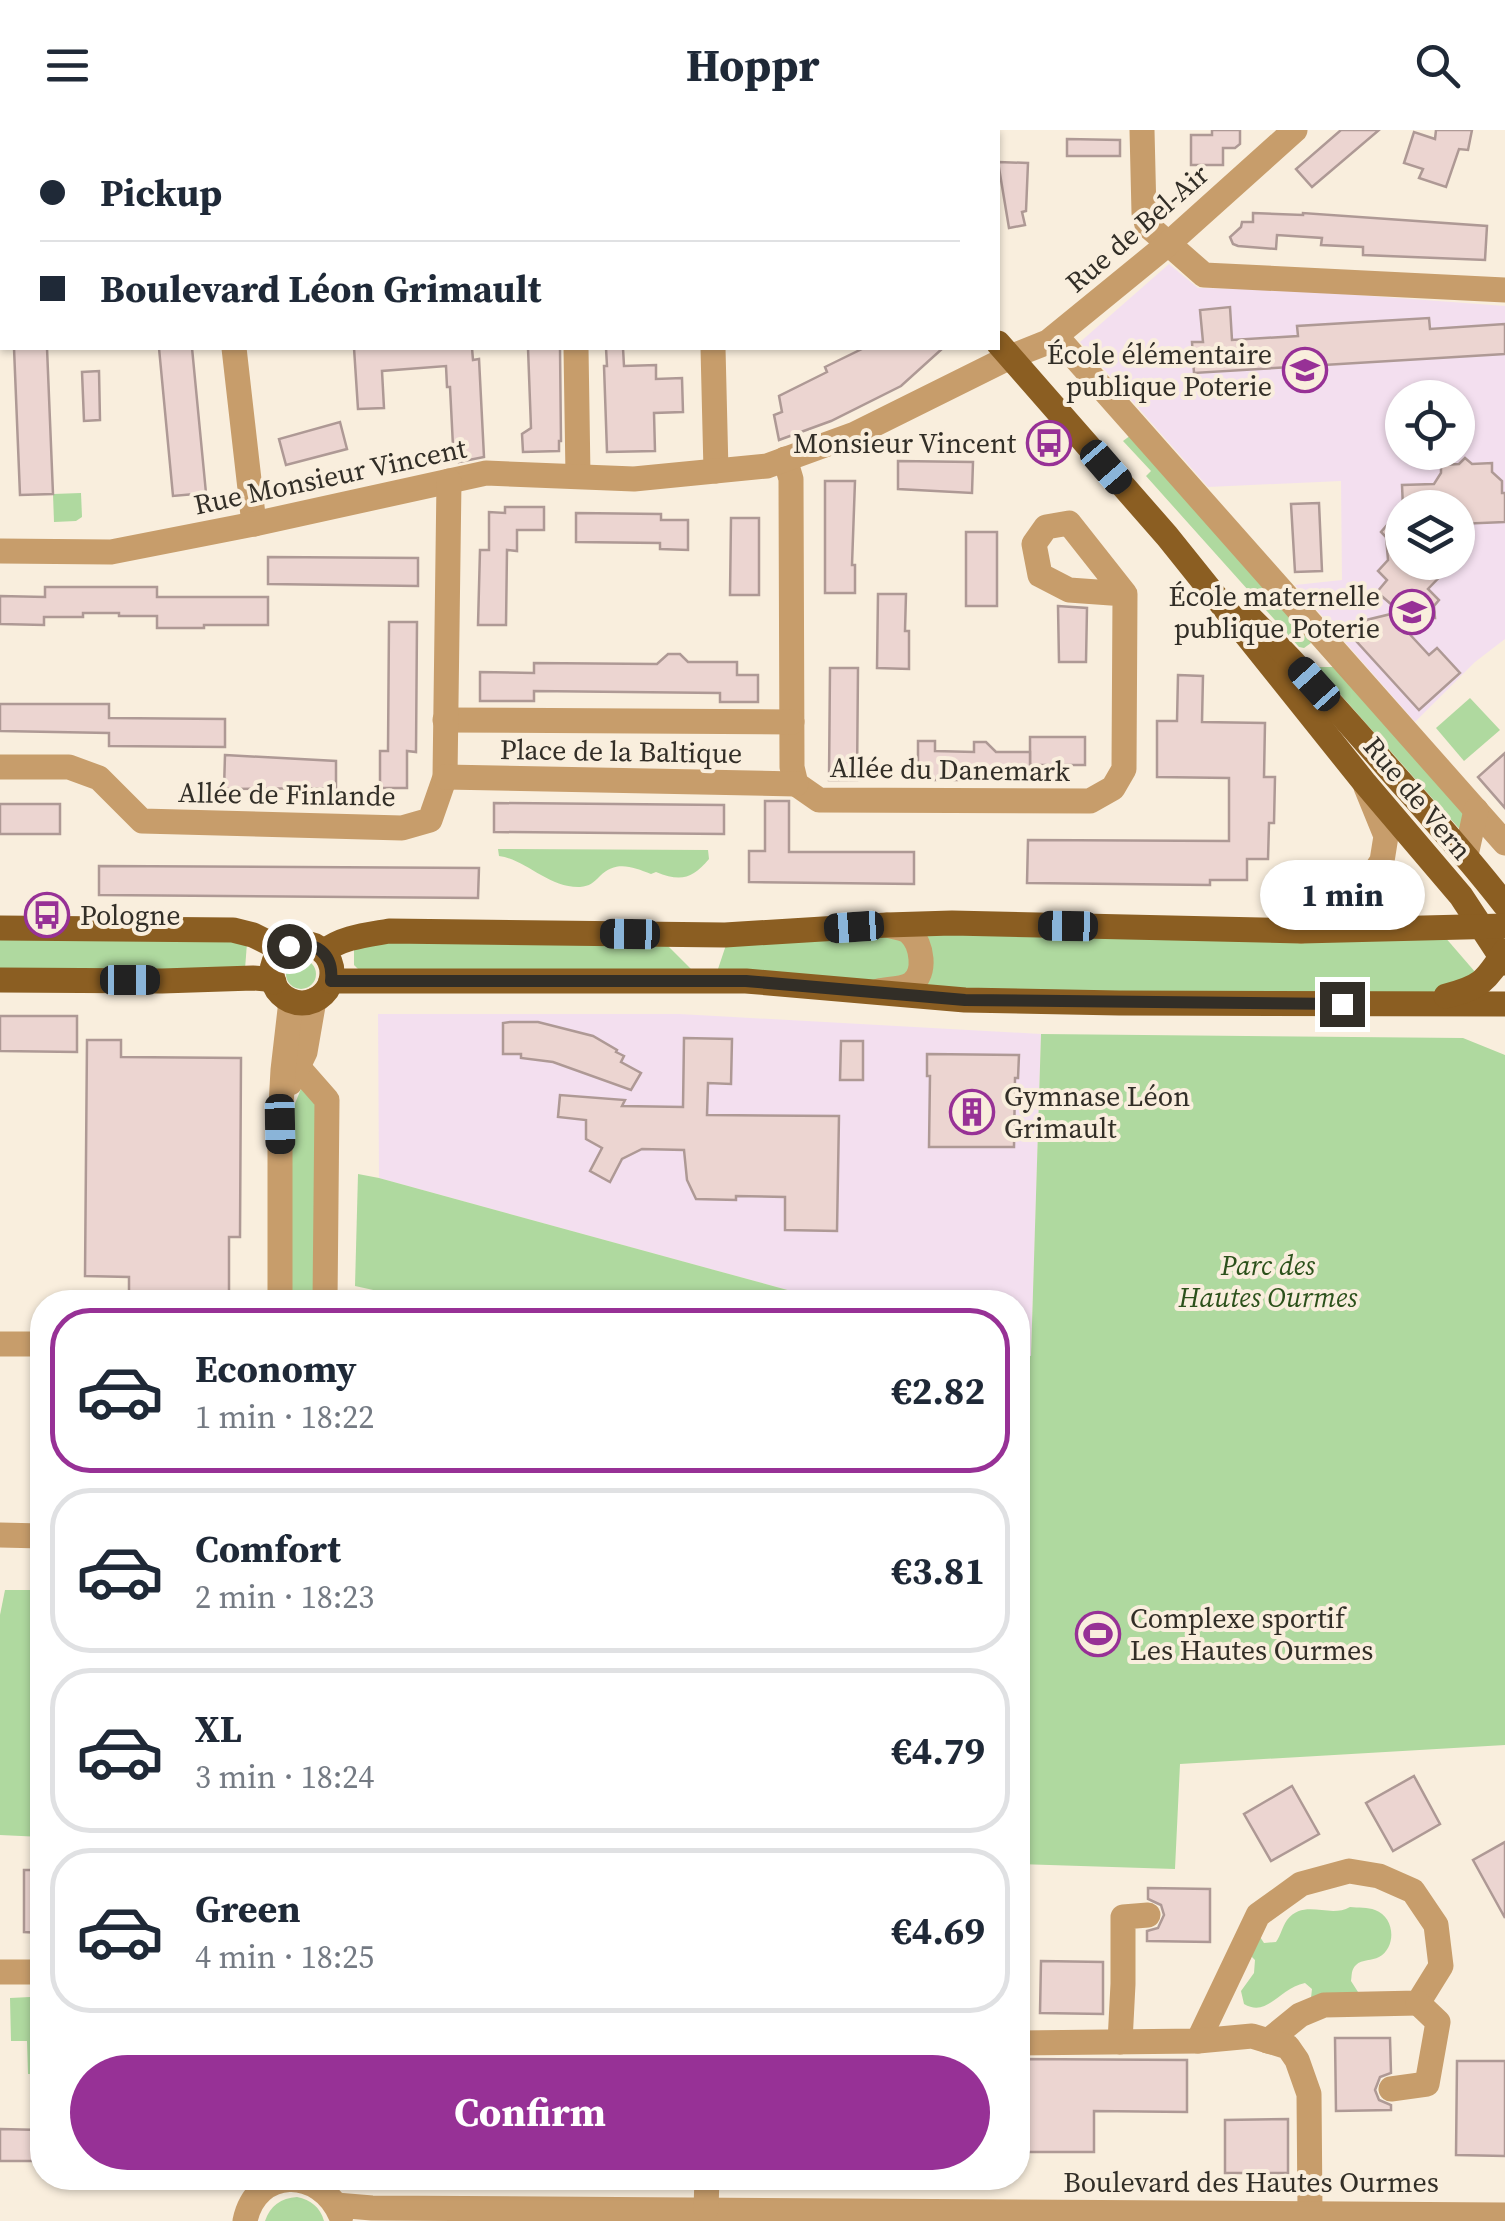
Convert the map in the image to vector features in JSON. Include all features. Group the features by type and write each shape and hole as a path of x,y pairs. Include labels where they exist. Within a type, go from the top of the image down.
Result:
{"main road":[{"name":"Rue de Vern","path":"1004,350 1167,536 1364,782 1461,896 1494,927 1504,957"},
{"name":"Rue de Vern","path":"1167,536 1293,660 1505,905"},
{"path":"323,952 357,936 389,931 725,935 887,924 1301,931 1494,927"},
{"path":"0,928 234,930 253,934 283,950"},
{"path":"304,943 318,947 331,965 302,991 275,961 289,946 304,943"},
{"path":"1417,1004 1473,989 1504,957"},
{"path":"0,980 266,978 302,991 746,981 965,1000 1505,1004"}],"street":[{"path":"1142,130 1147,225 1204,275 1505,290"},
{"name":"Rue de Bel-Air","path":"1004,350 1056,336 1168,244 1294,130"},
{"path":"1056,336 1505,843"},
{"path":"234,350 254,524"},
{"path":"576,350 578,476"},
{"path":"713,350 716,471"},
{"name":"Rue Monsieur Vincent","path":"0,551 110,552 486,473 634,479 767,466 855,434 1004,350"},
{"name":"Allée du Danemark","path":"784,459 791,478 792,767 796,784 819,800 1090,801 1113,788 1124,769 1126,594"},
{"name":"Allée de Finlande","path":"0,767 68,766 98,778 142,821 402,828 430,820 445,776 449,482"},
{"path":"1293,660 1337,652"},
{"name":"Place de la Baltique","path":"444,720 792,722"},
{"name":"Place de la Baltique","path":"445,776 796,784"},
{"path":"1301,931 1352,906 1382,862 1386,836 1364,782"},
{"path":"1466,856 1476,810"},
{"path":"879,991 911,984 919,975 922,962 918,944 909,931 887,924"},
{"path":"282,1096 307,1042 302,991"},
{"path":"280,1290 283,1070 302,991"},
{"path":"298,1067 327,1100 325,1290"},
{"path":"0,1344 30,1344"},
{"path":"0,1535 30,1536"},
{"path":"1198,2041 1258,1915 1302,1884 1349,1872 1378,1876 1412,1891 1436,1925 1441,1966 1418,2004"},
{"path":"1120,2042 1113,1985 1123,1918 1148,1915"},
{"path":"0,1972 30,1972"},
{"path":"1268,2040 1300,2015 1324,2005 1418,2004 1438,2022 1426,2084 1390,2089"},
{"path":"1030,2043 1198,2041 1252,2036 1288,2047 1309,2094 1304,2215"},
{"path":"245,2221 252,2202 262,2190"},
{"path":"706,2190 706,2209"},
{"name":"Boulevard des Hautes Ourmes","path":"329,2198 372,2208 1505,2215"}],"shaded area":[{"name":"École élémentaire publique Poterie","path":"1169,264 1198,288 1291,290 1505,306 1505,639 1475,662 1415,722 1295,585 1342,580 1341,481 1208,487 1080,342"},
{"path":"378,1014 679,1014 1041,1034 1031,1357 1030,1290 787,1290 379,1178"}],"green space":[{"path":"1131,435 1311,643 1299,647 1146,476 1151,471 1123,441"},
{"path":"81,493 82,517 54,522 53,494"},
{"path":"1316,667 1336,667 1464,812 1463,833"},
{"path":"1470,698 1500,730 1464,761 1436,728"},
{"path":"498,849 708,850 709,859 686,877 618,866 580,887 548,879 499,856"},
{"path":"921,933 1444,936 1476,973 1421,996 914,989"},
{"path":"133,935 247,943 245,969 0,969 0,938"},
{"path":"899,936 911,947 913,967 904,982 717,972 727,942"},
{"path":"368,939 666,944 696,974 358,969 354,965 354,946"},
{"path":"301,959 312,963 316,974 312,985 301,989 290,985 286,974 290,963"},
{"name":"Parc des Hautes Ourmes","path":"1041,1034 1463,1038 1505,1055 1505,1745 1180,1764 1175,1869 1030,1864 1031,1356"},
{"path":"305,1079 317,1097 318,1290 286,1290 287,1123"},
{"path":"358,1174 787,1290 373,1290 355,1286"},
{"path":"5,1590 30,1590 30,1836 0,1835 0,1615"},
{"path":"1369,1908 1382,1914 1391,1932 1385,1952 1353,1969 1351,1981 1358,1992 1311,1998 1312,1989 1305,1983 1267,2005 1244,2004 1241,1991 1254,1973 1255,1960 1250,1955 1260,1937 1264,1943 1276,1942 1287,1920 1301,1910 1334,1911"},
{"path":"30,1997 30,2074 27,2041 11,2041 10,1998"},
{"path":"297,2197 314,2205 324,2221 265,2221 277,2204"}],"building":[{"path":"1212,130 1240,130 1240,144 1223,148 1223,165 1191,165 1191,135 1212,135"},
{"path":"1341,130 1379,130 1312,187 1296,169"},
{"path":"1436,130 1472,130 1468,150 1459,149 1446,187 1419,178 1423,169 1404,163 1414,132 1435,139"},
{"path":"1067,139 1120,140 1120,156 1067,156"},
{"path":"1000,162 1028,163 1026,211 1022,212 1025,225 1009,228"},
{"path":"1253,213 1487,226 1485,260 1363,255 1363,247 1321,245 1322,238 1277,235 1276,249 1233,244 1230,237 1242,222 1253,222"},
{"path":"1230,307 1232,340 1298,336 1297,326 1429,318 1430,329 1505,324 1505,354 1194,373 1192,342 1203,342 1200,310"},
{"path":"14,350 47,350 53,494 20,495"},
{"path":"159,350 192,350 206,493 173,496"},
{"path":"354,350 472,350 473,360 479,359 484,457 459,462 458,445 453,446 446,366 382,371 384,408 358,409"},
{"path":"528,350 560,350 559,451 523,452 522,434 531,428"},
{"path":"606,350 623,350 624,366 656,365 656,379 682,378 683,412 654,413 655,451 607,452"},
{"path":"860,350 941,350 901,386 831,421 779,440 774,415 782,412 779,396 827,372 825,367"},
{"path":"99,371 100,420 84,421 82,372"},
{"path":"340,422 347,449 286,465 279,439"},
{"path":"898,461 973,462 972,493 898,489"},
{"path":"1492,463 1492,472 1502,481 1505,493 1505,522 1475,523 1475,490 1402,490 1402,485 1434,484 1441,473 1475,470 1475,464"},
{"path":"825,481 855,481 855,593 825,593"},
{"path":"1319,503 1322,571 1295,572 1291,504"},
{"path":"505,507 544,507 544,530 517,530 517,551 507,550 506,625 478,625 480,550 489,550 489,512 505,513"},
{"path":"576,513 661,514 661,520 688,520 688,550 660,549 660,543 576,542"},
{"path":"731,518 759,518 759,595 730,595"},
{"path":"966,532 997,532 997,606 966,606"},
{"path":"268,557 418,558 418,586 268,584"},
{"path":"1387,580 1437,580 1428,589 1439,600 1434,606 1435,618 1408,619 1377,592"},
{"path":"45,587 157,587 157,597 268,597 268,625 157,628 157,616 119,613 44,617 44,625 0,624 0,596 45,597"},
{"path":"878,594 906,594 909,669 877,668"},
{"path":"1058,606 1087,608 1086,662 1059,662"},
{"path":"1391,614 1429,655 1437,648 1460,673 1419,710 1347,631 1362,621"},
{"path":"389,622 417,622 416,752 407,751 407,788 380,788 380,751 388,751"},
{"path":"668,654 680,654 688,662 737,662 737,675 758,675 758,702 720,702 720,693 534,691 534,701 480,701 480,672 534,673 534,663 657,664"},
{"path":"830,668 858,668 857,780 829,780"},
{"path":"1178,675 1203,676 1202,722 1265,723 1264,777 1275,777 1268,859 1247,859 1247,880 1210,880 1210,885 1027,883 1028,840 1229,841 1229,778 1157,777 1157,721 1177,721"},
{"path":"0,704 109,704 109,718 225,719 225,747 109,746 109,733 0,731"},
{"path":"1030,737 1085,737 1085,765 1030,765"},
{"path":"918,741 935,741 935,751 974,752 974,742 986,742 996,752 1030,752 1030,780 918,780"},
{"path":"1505,753 1505,808 1478,777"},
{"path":"225,755 336,761 336,788 224,789"},
{"path":"765,801 789,801 789,852 914,852 914,884 749,882 749,851 765,851"},
{"path":"494,803 724,805 724,834 494,832"},
{"path":"0,804 60,804 60,834 0,834"},
{"path":"99,866 479,868 478,898 99,895"},
{"path":"0,1016 77,1016 77,1052 0,1051"},
{"path":"538,1022 593,1036 617,1050 624,1056 621,1062 641,1073 631,1090 553,1062 503,1054 503,1023"},
{"path":"684,1038 732,1039 731,1084 708,1083 707,1115 839,1116 837,1231 785,1230 785,1197 696,1199 687,1180 684,1150 642,1149 622,1159 610,1182 590,1171 602,1148 586,1139 586,1120 558,1117 560,1095 625,1100 622,1106 683,1107"},
{"path":"87,1040 121,1040 121,1057 241,1058 240,1237 229,1237 229,1290 129,1290 129,1277 85,1276"},
{"path":"841,1041 863,1041 863,1080 840,1080"},
{"name":"Gymnase Léon Grimault","path":"927,1054 1019,1055 1014,1147 929,1147"},
{"path":"1414,1776 1440,1824 1393,1851 1366,1803"},
{"path":"1292,1786 1319,1834 1271,1861 1244,1814"},
{"path":"1505,1842 1505,1918 1473,1860"},
{"path":"24,1870 30,1870 30,1932 24,1932"},
{"path":"1148,1888 1210,1889 1210,1942 1147,1941 1147,1931 1158,1928 1164,1915 1161,1905 1148,1899"},
{"path":"1041,1961 1103,1962 1103,2014 1040,2013"},
{"path":"1335,2038 1390,2038 1391,2073 1380,2077 1375,2090 1379,2100 1391,2105 1391,2110 1336,2111"},
{"path":"1030,2059 1187,2060 1187,2112 1094,2111 1094,2152 1030,2152"},
{"path":"1457,2061 1505,2061 1505,2156 1456,2155"},
{"path":"1288,2119 1288,2173 1225,2173 1225,2120"},
{"path":"0,2129 30,2130 30,2161 0,2161"}],"place":[{"name":"École élémentaire publique Poterie","path":"1305,370"},
{"name":"Monsieur Vincent","path":"1049,443"},
{"name":"École maternelle publique Poterie","path":"1412,612"},
{"name":"Pologne","path":"47,915"},
{"name":"Gymnase Léon Grimault","path":"972,1112"},
{"name":"Complexe sportif Les Hautes Ourmes","path":"1098,1634"}],"route":[{"path":"289,946 304,943 318,947 331,965 331,981 746,981 965,1000 1342,1004"}]}
